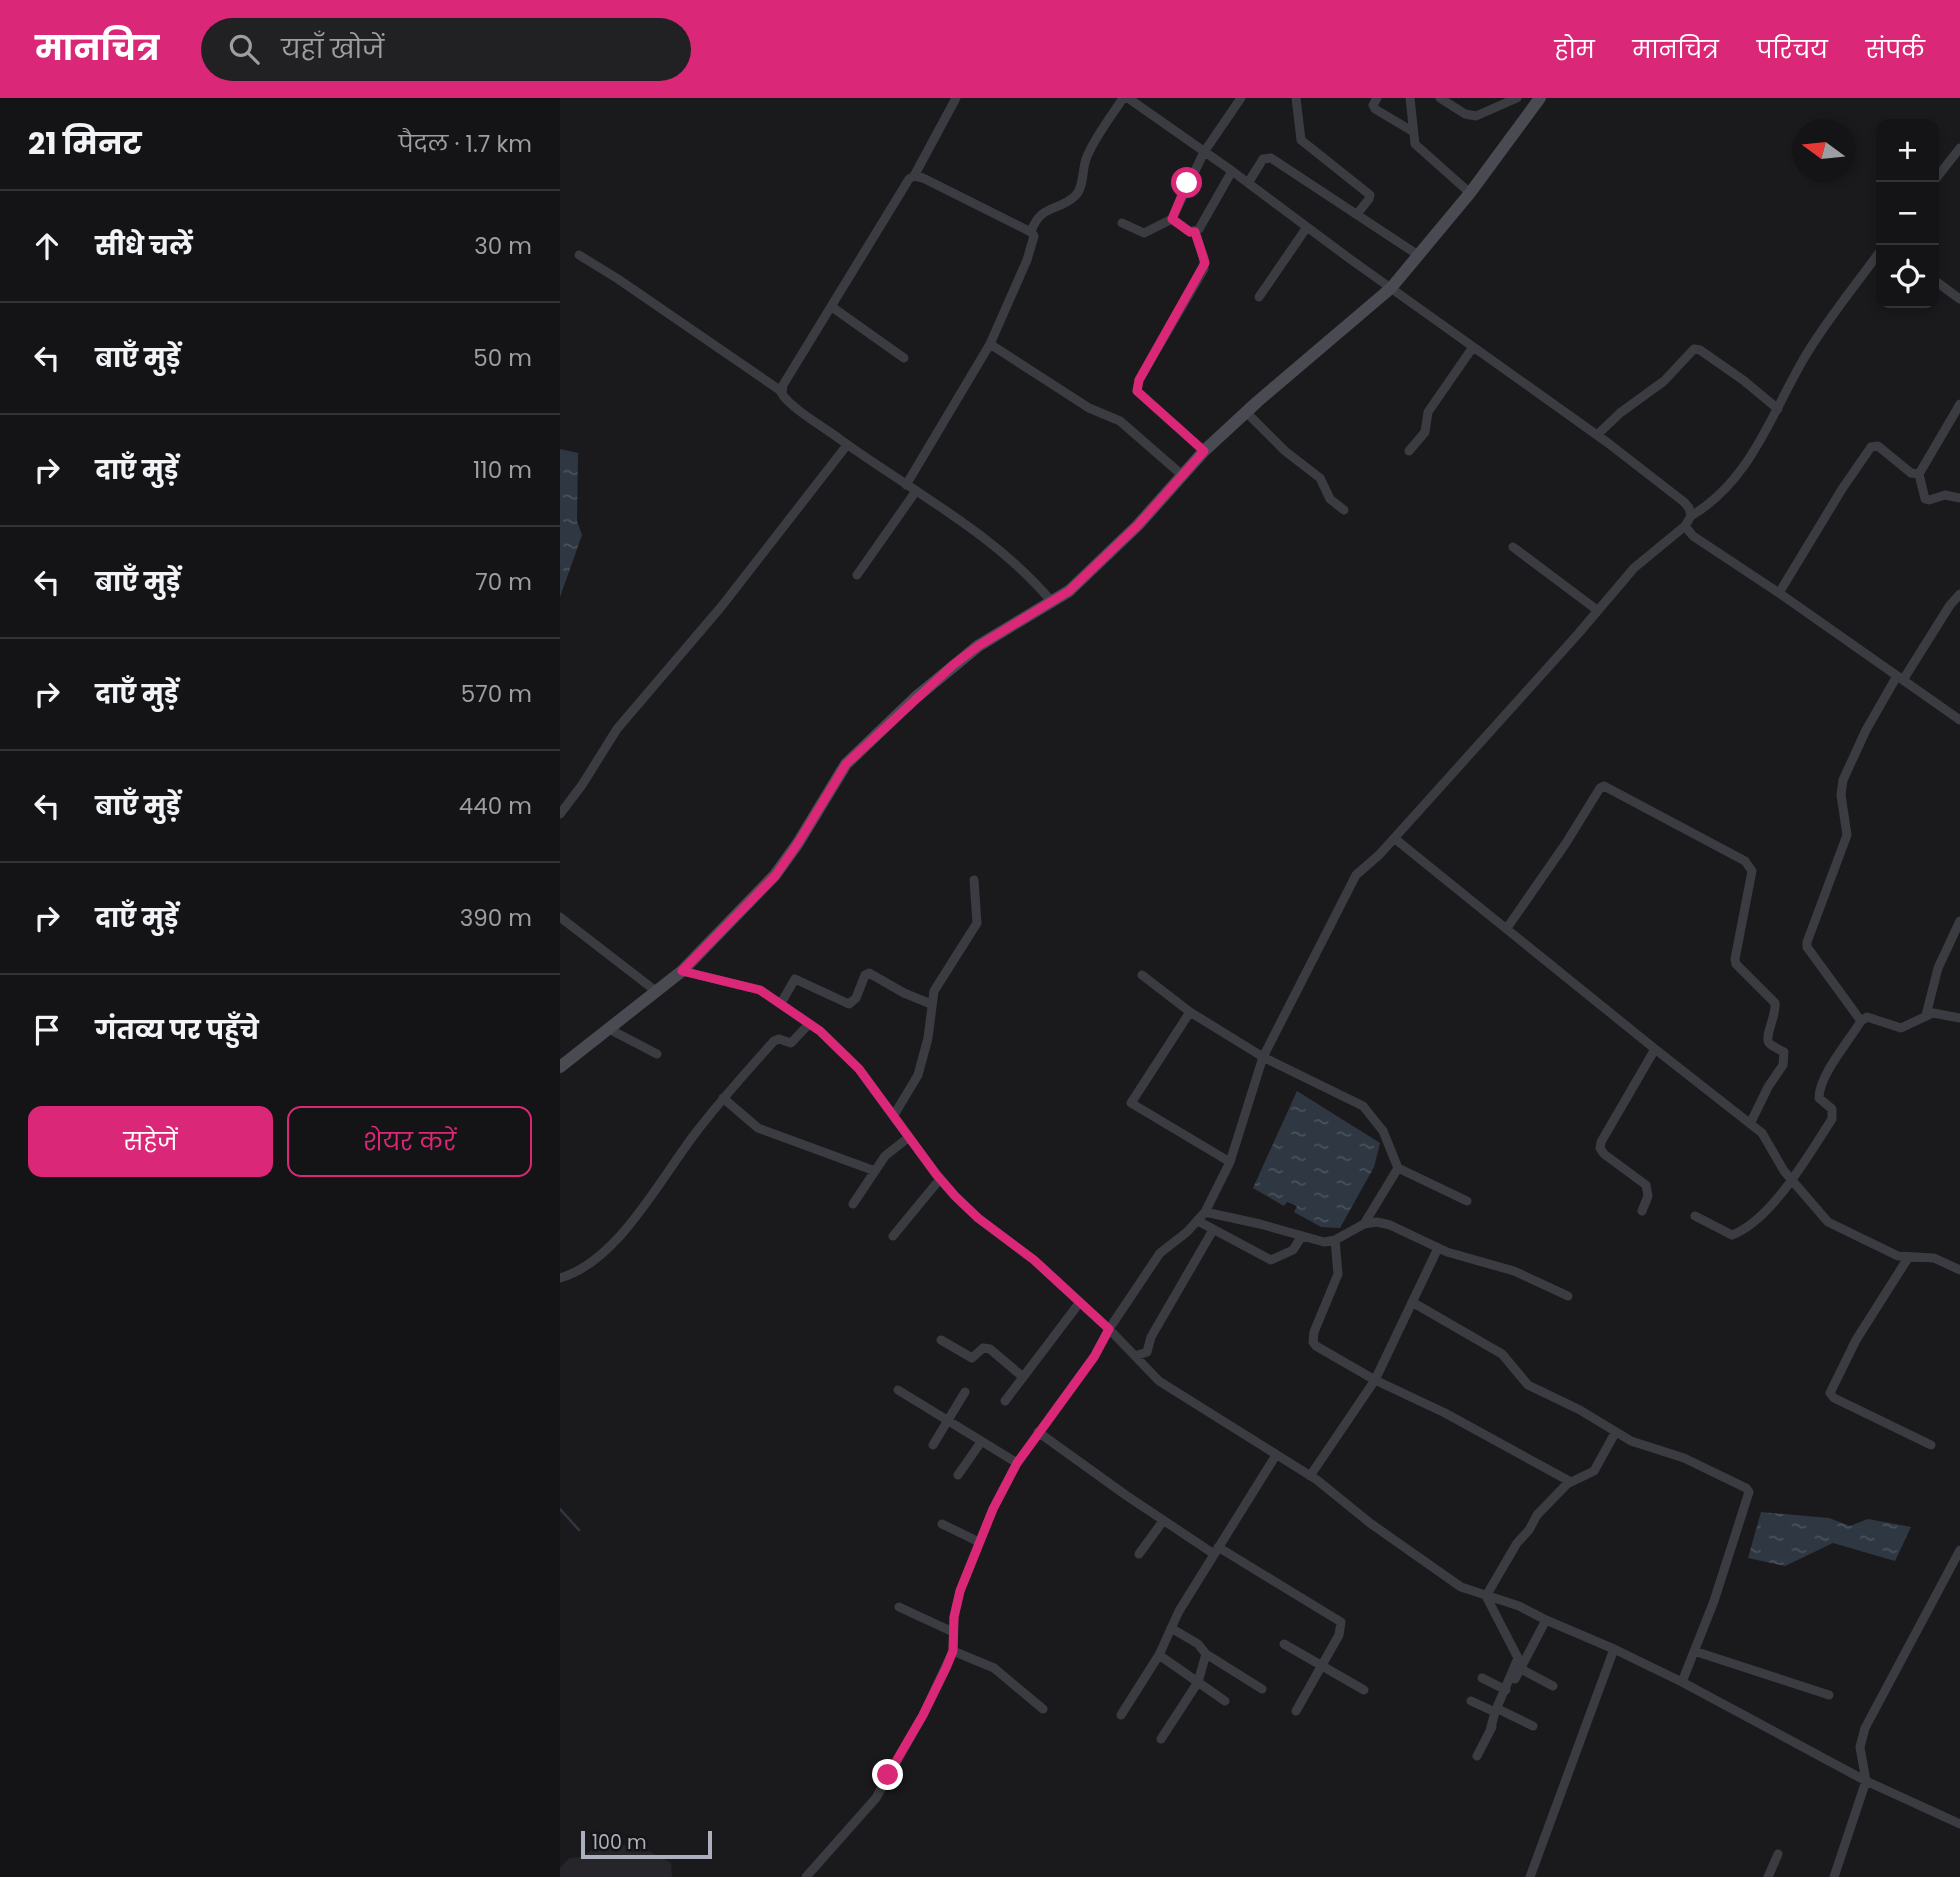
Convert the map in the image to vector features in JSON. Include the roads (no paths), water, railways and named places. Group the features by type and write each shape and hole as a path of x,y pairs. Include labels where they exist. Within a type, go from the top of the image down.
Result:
{"street":[{"path":"782,394 783,385 909,179 914,176 956,98"},
{"path":"1031,232 1040,214 1075,196 1080,190 1086,161 1125,98 1232,171 1597,435 1684,502 1691,516"},
{"path":"1122,223 1144,233 1172,219 1204,152 1241,98"},
{"path":"1296,98 1301,140 1370,195 1370,199 1357,215"},
{"path":"1377,98 1373,105 1375,109 1412,131"},
{"path":"1410,98 1415,144 1470,193"},
{"path":"1440,98 1465,114 1476,116 1517,98"},
{"path":"560,1068 682,971 775,876 846,764 953,665 978,646 1069,591 1138,525 1204,451 1391,288 1470,193 1540,98"},
{"path":"1939,175 1960,148"},
{"path":"1248,183 1263,159 1270,158 1418,255"},
{"path":"1204,451 1137,391 1139,380 1204,269 1205,263 1195,232 1232,171"},
{"path":"906,485 990,344 1034,242 1031,232 914,176"},
{"path":"1172,219 1190,232 1195,232"},
{"path":"1259,297 1307,227"},
{"path":"579,256 618,279 780,391 848,445 1007,555 1033,579 1052,602"},
{"path":"806,1877 876,1798 923,1715 953,1651 953,1632 960,1591 993,1509 1017,1463 1094,1357 1109,1329 1160,1253 1176,1242 1205,1212 1230,1162 1263,1057 1356,875 1379,855 1647,555 1685,526 1691,516 1711,504 1752,456 1803,359 1876,257"},
{"path":"1939,284 1960,299"},
{"path":"832,307 904,358"},
{"path":"990,344 1090,408 1120,421 1182,475"},
{"path":"1409,452 1425,432 1428,412 1473,347"},
{"path":"1597,435 1620,413 1664,381 1694,349 1700,350 1743,380 1778,409"},
{"path":"1960,404 1919,474 1925,499 1945,495 1960,498"},
{"path":"1246,412 1284,451 1320,478 1330,499 1344,510"},
{"path":"560,814 582,785 617,729 721,607 848,445"},
{"path":"1779,593 1842,489 1871,447 1878,446 1911,473 1919,474"},
{"path":"858,575 916,491"},
{"path":"1685,526 1692,536 1779,593 1960,720"},
{"path":"1513,547 1597,610"},
{"path":"1861,1021 1807,947 1847,835 1841,795 1843,780 1866,730 1960,594"},
{"path":"1507,928 1566,843 1600,788 1604,786 1745,861 1752,871 1736,964 1775,1003 1777,1011 1767,1037 1769,1042 1784,1052 1785,1059 1750,1124"},
{"path":"1394,838 1767,1138 1780,1166 1828,1222 1898,1256 1908,1258 1922,1255 1960,1270"},
{"path":"894,1115 918,1075 928,1038 934,991 977,923 974,880"},
{"path":"560,916 657,992"},
{"path":"1926,1015 1938,968 1960,921"},
{"path":"682,971 760,990 809,1024 859,1069 940,1179 978,1218 1034,1260 1169,1389 1310,1476 1427,1565 1461,1587 1519,1606 1682,1682 1866,1781 1960,1824"},
{"path":"781,1003 795,979 849,1004 856,998 865,975 869,972 904,993 931,1004"},
{"path":"1142,975 1190,1012 1263,1057 1363,1106 1383,1131 1398,1168 1467,1201"},
{"path":"1190,1012 1131,1103 1230,1162"},
{"path":"1695,1216 1727,1234 1738,1233 1763,1213 1793,1180 1832,1119 1832,1109 1822,1102 1819,1093 1827,1073 1861,1021 1873,1017 1901,1028 1926,1015 1942,1014 1960,1018"},
{"path":"560,1278 583,1269 620,1234 723,1098 774,1041 779,1039 791,1043 809,1024"},
{"path":"609,1029 657,1054"},
{"path":"1642,1212 1648,1196 1646,1185 1604,1154 1600,1148 1655,1049"},
{"path":"723,1098 758,1128 875,1171"},
{"path":"853,1205 886,1156 909,1137"},
{"path":"1364,1224 1398,1168"},
{"path":"892,1237 940,1179"},
{"path":"1205,1212 1324,1242 1335,1240 1364,1224 1377,1222 1390,1225 1438,1248 1514,1271 1568,1296"},
{"path":"1199,1221 1271,1260 1293,1250 1302,1236"},
{"path":"1135,1356 1147,1352 1151,1337 1213,1230"},
{"path":"1335,1240 1338,1274 1314,1332 1313,1342 1316,1346 1571,1482"},
{"path":"1310,1476 1376,1380 1438,1248"},
{"path":"1908,1258 1856,1340 1830,1393 1834,1398 1931,1445"},
{"path":"1005,1401 1080,1302"},
{"path":"1412,1302 1502,1354 1528,1385 1580,1410 1631,1441 1684,1458 1746,1488 1749,1492 1714,1601 1682,1682"},
{"path":"941,1340 972,1358 983,1348 990,1349 1023,1377"},
{"path":"898,1390 1017,1463"},
{"path":"933,1445 965,1392"},
{"path":"1038,1432 1163,1521 1341,1622 1341,1630 1296,1711"},
{"path":"1486,1596 1537,1515 1571,1482 1594,1471 1615,1433"},
{"path":"958,1475 981,1442"},
{"path":"1121,1715 1159,1655 1179,1611 1276,1455"},
{"path":"1139,1554 1163,1521"},
{"path":"942,1524 979,1542"},
{"path":"1834,1877 1866,1781 1860,1747 1865,1728 1960,1550"},
{"path":"1477,1756 1490,1731 1518,1658 1486,1596"},
{"path":"899,1607 953,1632"},
{"path":"1498,1711 1546,1620"},
{"path":"1171,1628 1198,1644 1206,1654 1262,1689"},
{"path":"1284,1644 1364,1690"},
{"path":"1530,1877 1614,1649"},
{"path":"953,1651 994,1668 1043,1709"},
{"path":"1694,1651 1829,1695"},
{"path":"1161,1739 1198,1682 1206,1654"},
{"path":"1159,1655 1225,1701"},
{"path":"1521,1670 1553,1686"},
{"path":"1482,1678 1506,1690"},
{"path":"1471,1701 1533,1726"},
{"path":"1768,1877 1778,1854"}],"water":[{"path":"560,449 578,453 577,521 582,535 560,597"},
{"path":"1297,1091 1380,1143 1374,1167 1340,1228 1321,1227 1294,1212 1297,1206 1287,1202 1284,1206 1253,1188"},
{"path":"1761,1512 1829,1518 1850,1526 1868,1519 1911,1527 1895,1561 1833,1543 1785,1566 1748,1558"}],"waterway":[{"path":"560,1509 579,1530"}]}
